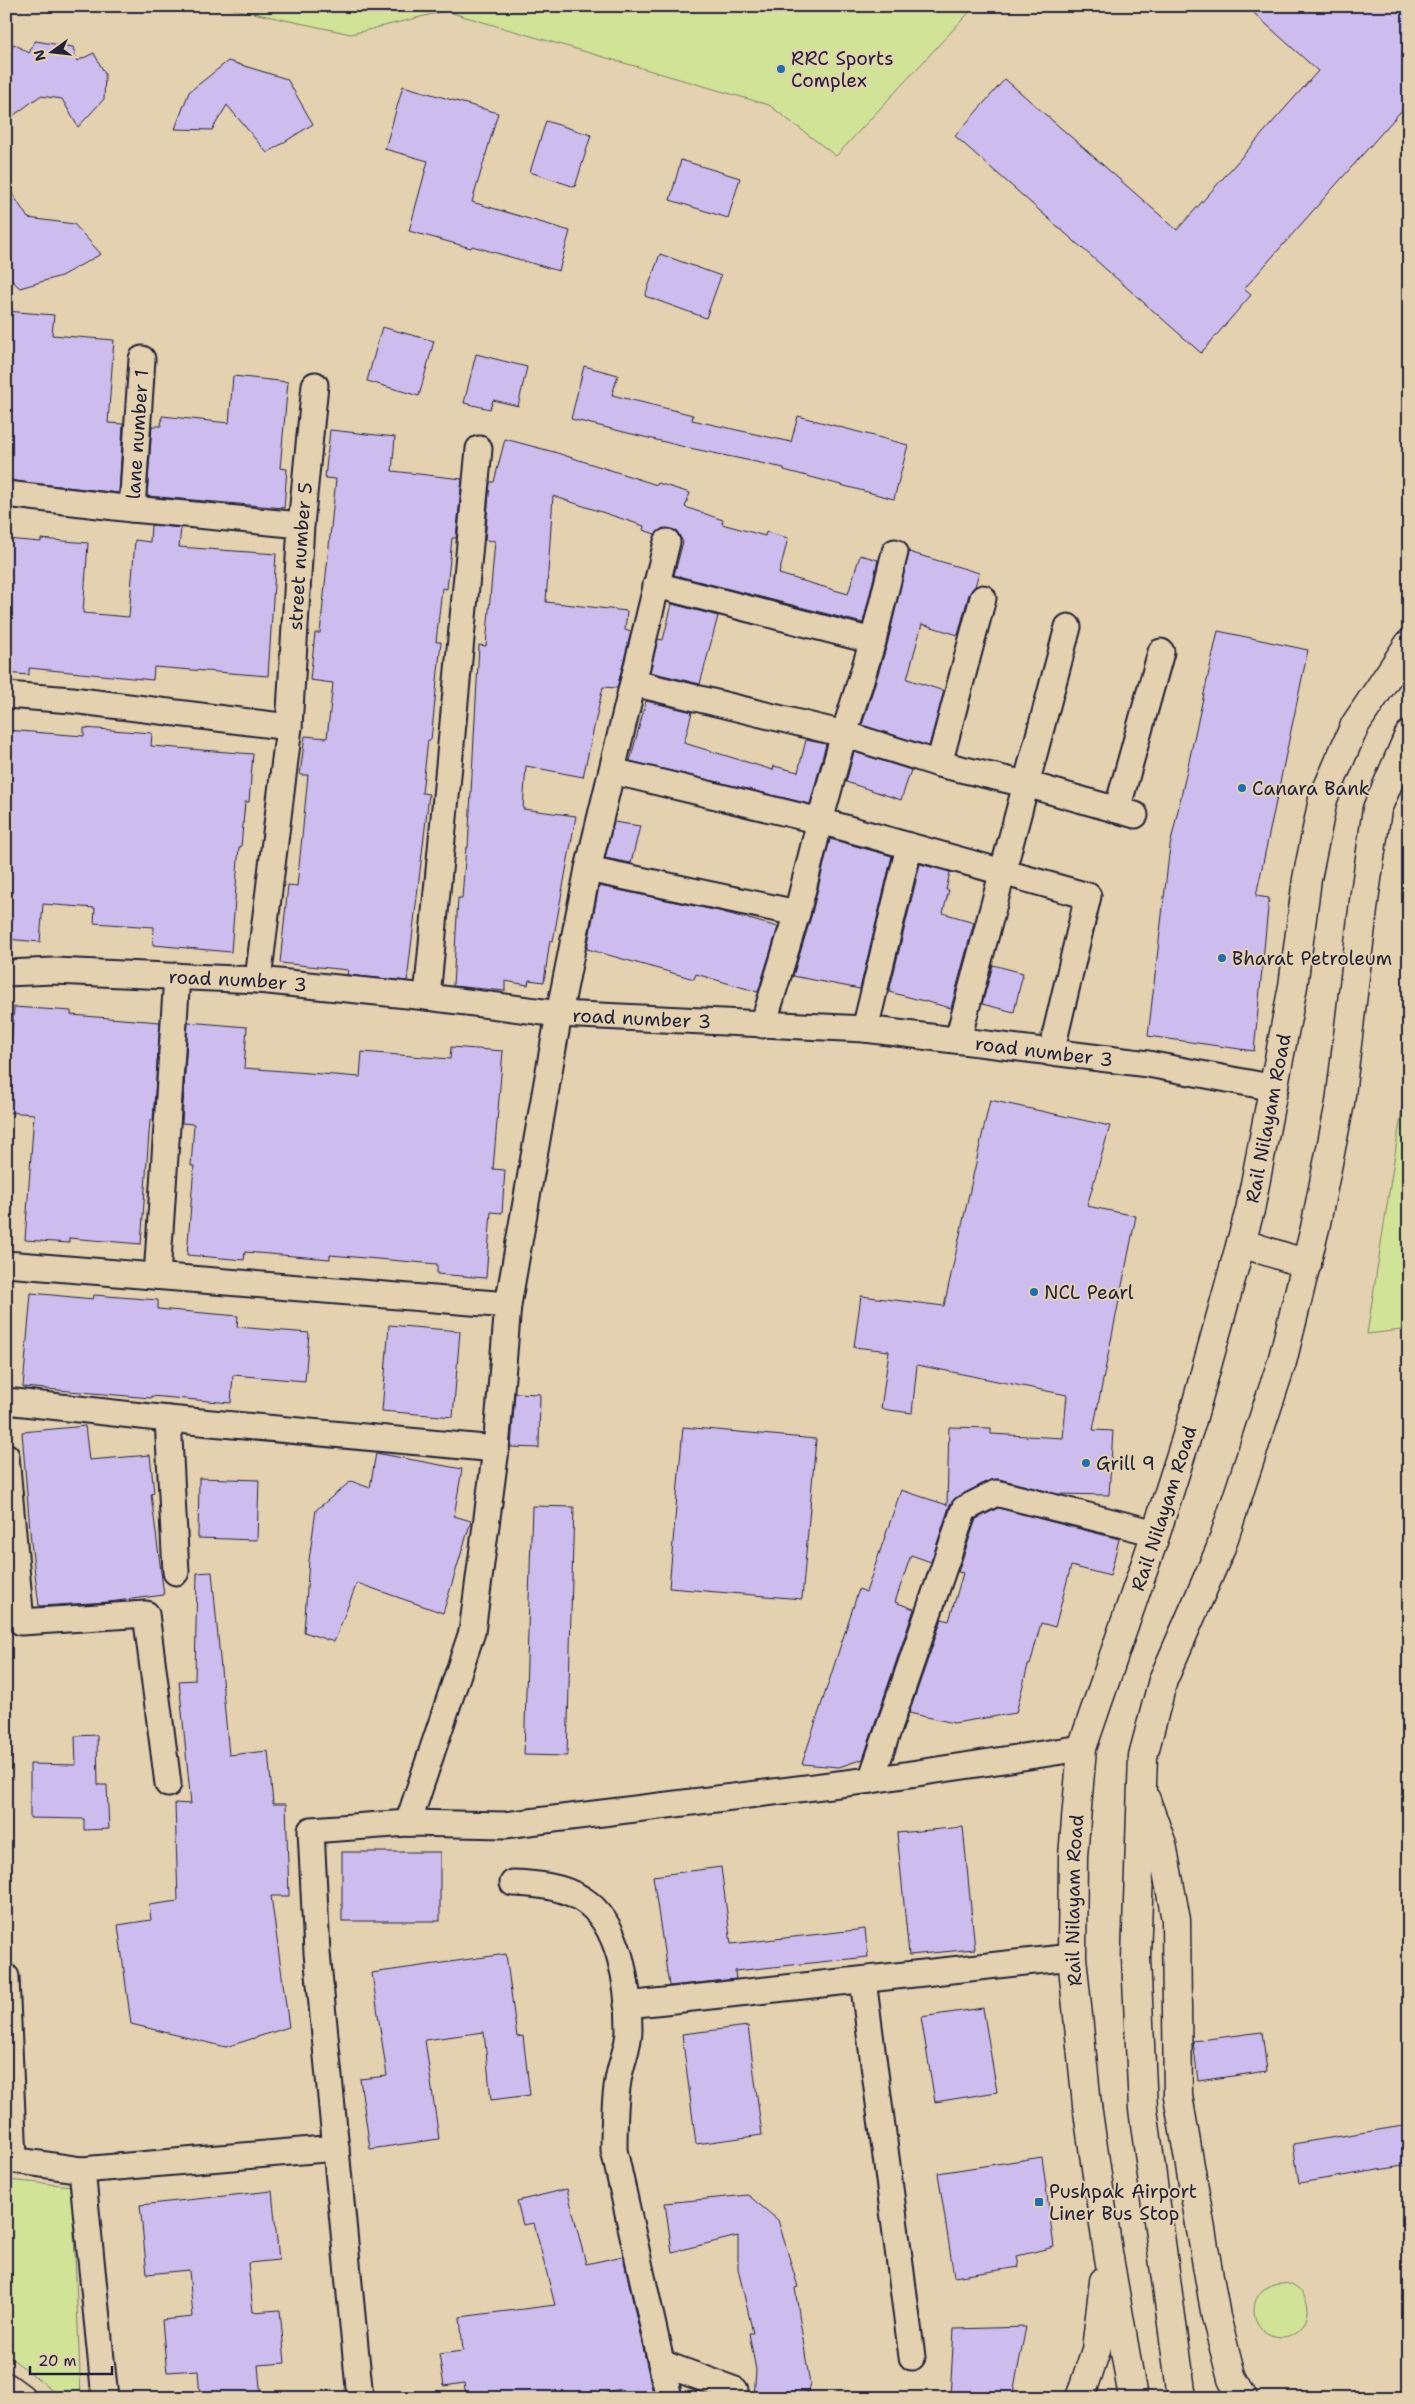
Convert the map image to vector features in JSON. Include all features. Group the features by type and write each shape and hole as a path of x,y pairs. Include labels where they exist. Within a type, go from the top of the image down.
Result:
{"main road":[{"name":"Rail Nilayam Road","path":"1133,2398 1108,2252 1087,2105 1072,1957 1073,1856 1082,1748 1156,1533 1192,1420 1250,1210 1275,1088 1293,986 1307,879 1323,799 1355,725 1409,644"},
{"path":"1182,2398 1143,2110 1136,1958 1143,1756 1163,1680 1220,1550 1282,1362 1307,1264 1340,1103 1365,893 1378,808 1409,735"},
{"path":"1240,1243 1307,1264"},
{"path":"1141,1784 1162,1844 1176,1920 1178,2096 1216,2317 1232,2379 1243,2398"},
{"path":"1080,2398 1096,2350 1108,2252"},
{"path":"6,2387 21,2398"}],"street":[{"name":"lane number 1","path":"132,509 142,359"},
{"name":"street number 5","path":"258,980 288,727 301,525 316,385"},
{"path":"427,997 479,449"},
{"path":"6,494 132,509 301,525"},
{"path":"408,1823 472,1632 496,1449 508,1305 559,1014 588,869 667,542"},
{"path":"763,1025 797,913 844,734 873,641 895,552"},
{"path":"656,585 873,641"},
{"path":"939,764 983,598"},
{"path":"958,1039 1068,627"},
{"path":"634,683 844,734 939,764 1026,784 1126,812 1161,652"},
{"path":"6,695 72,700 288,727"},
{"path":"612,771 820,821 1088,896 1050,1053"},
{"path":"865,1029 909,847"},
{"path":"588,869 797,913"},
{"name":"road number 3","path":"6,973 54,971 258,980 427,997 559,1014 865,1029 1148,1064 1275,1088"},
{"path":"158,1276 177,976"},
{"path":"6,1264 508,1305"},
{"path":"6,1401 168,1419 496,1449"},
{"path":"168,1419 176,1572"},
{"path":"6,1456 10,1531 21,1622 146,1614 168,1784"},
{"path":"870,1780 964,1509 996,1493 1156,1533"},
{"path":"360,2398 317,1954 311,1830 408,1823 505,1825 870,1780 1082,1748"},
{"path":"513,1883 546,1885 582,1899 602,1917 614,1935 626,1984 630,2031 618,2080 614,2116 614,2150 669,2398"},
{"path":"627,2005 1072,1957"},
{"path":"6,1977 10,2159 82,2170 336,2148"},
{"path":"863,1980 912,2357"},
{"path":"82,2170 105,2398"},
{"path":"661,2363 735,2390"}],"green space":[{"name":"RRC Sports Complex","path":"220,6 975,6 836,156 769,105 445,11 351,34"},
{"path":"1409,1064 1409,1329 1367,1334"},
{"path":"6,2180 72,2186 81,2398 63,2398 6,2354"},
{"path":"1281,2283 1291,2285 1300,2291 1306,2300 1308,2310 1306,2320 1300,2329 1291,2335 1281,2337 1271,2335 1262,2329 1256,2320 1254,2310 1256,2300 1262,2291 1271,2285"}],"building":[{"path":"1246,6 1409,6 1409,102 1244,289 1251,295 1201,353 955,136 1005,79 1177,230 1318,71"},
{"path":"35,41 73,47 77,61 94,53 105,74 104,99 78,127 62,99 40,96 6,121 6,58 14,44 29,53"},
{"path":"228,61 287,79 313,124 267,153 227,105 212,130 175,129 189,92"},
{"path":"403,86 498,113 472,202 570,231 559,271 472,246 471,248 409,231 428,161 385,149"},
{"path":"546,121 591,135 575,187 530,172"},
{"path":"681,160 740,178 728,218 670,200"},
{"path":"6,184 28,218 74,224 101,254 61,276 20,288 6,275"},
{"path":"660,254 721,276 706,318 645,296"},
{"path":"6,311 54,315 52,335 114,340 108,423 123,424 119,493 6,480"},
{"path":"382,327 434,341 419,396 367,381"},
{"path":"476,354 527,367 518,406 493,400 490,409 464,403"},
{"path":"584,366 618,375 612,395 693,415 692,420 791,442 798,416 908,445 894,499 784,470 784,468 685,447 571,419"},
{"path":"233,376 288,382 280,468 287,469 284,508 147,496 152,426 161,426 162,416 229,423"},
{"path":"330,430 395,437 392,471 462,479 456,538 452,538 447,589 442,588 436,642 441,642 431,740 428,740 422,793 429,794 407,981 347,975 348,970 280,963 288,885 297,886 308,775 300,775 305,736 327,738 333,683 310,680 315,633 320,633 336,479 325,478"},
{"path":"505,439 554,452 657,485 658,483 690,493 685,507 723,520 722,524 765,536 766,532 788,538 779,574 848,594 860,555 878,560 863,623 674,575 683,542 677,531 663,528 655,534 643,530 644,526 553,496 546,602 627,611 625,630 631,632 617,688 603,687 583,777 526,766 523,809 576,816 553,941 550,940 544,982 529,980 528,985 505,981 505,991 453,986 458,898 462,898 466,848 468,848 479,645 486,646 495,541 485,540 490,482 494,482"},
{"path":"151,525 181,528 179,547 276,554 268,676 154,667 153,680 29,668 29,675 6,673 6,539 41,542 41,539 88,543 83,613 129,617 135,540 150,542"},
{"path":"909,552 979,573 975,586 969,594 958,635 922,624 907,679 944,691 929,746 862,725 887,645"},
{"path":"672,604 718,616 700,684 650,672 658,639 663,640"},
{"path":"1218,631 1308,650 1256,896 1269,898 1254,1051 1148,1036 1170,846"},
{"path":"646,701 692,712 684,743 773,770 774,766 798,772 806,740 826,744 810,804 630,761"},
{"path":"84,728 152,733 151,746 253,754 249,802 245,802 241,847 239,847 231,952 153,945 154,927 94,923 95,908 43,904 40,942 6,939 6,730 84,736"},
{"path":"854,752 911,770 901,800 846,782"},
{"path":"614,822 640,826 631,863 605,858"},
{"path":"830,839 892,856 860,989 793,976 811,917"},
{"path":"920,864 950,872 946,890 949,890 943,913 974,922 951,1008 889,992"},
{"path":"599,886 719,911 778,927 758,992 696,974 694,979 587,949"},
{"path":"993,965 1023,973 1014,1012 982,1004"},
{"path":"14,1007 71,1011 71,1015 160,1022 153,1120 150,1120 141,1244 69,1238 69,1243 25,1240 34,1114 6,1112"},
{"path":"188,1022 247,1027 244,1068 360,1077 362,1052 450,1059 451,1047 503,1051 493,1169 505,1170 502,1213 491,1212 486,1278 437,1274 437,1264 330,1255 330,1259 245,1252 244,1260 187,1255 194,1166 191,1166 194,1124 182,1123"},
{"path":"990,1100 1110,1126 1087,1206 1136,1216 1093,1430 1113,1431 1109,1495 1058,1494 999,1479 990,1480 957,1497 950,1504 931,1562 911,1555 895,1602 914,1609 863,1759 839,1767 802,1764 859,1589 866,1592 901,1490 947,1505 949,1427 991,1428 991,1434 1063,1438 1067,1395 917,1365 912,1413 881,1409 889,1351 854,1347 861,1296 944,1306"},
{"path":"31,1293 93,1299 94,1295 158,1300 158,1309 238,1316 237,1327 309,1333 305,1381 233,1375 231,1403 23,1387"},
{"path":"389,1325 460,1331 453,1417 382,1411"},
{"path":"515,1393 540,1394 539,1448 511,1447"},
{"path":"85,1426 89,1460 150,1455 154,1493 151,1494 164,1595 109,1602 39,1606 31,1542 22,1432"},
{"path":"683,1427 816,1439 802,1599 669,1588"},
{"path":"376,1453 462,1469 454,1516 471,1521 443,1613 357,1583 334,1642 304,1632 309,1560 316,1510 351,1481 370,1488"},
{"path":"199,1478 259,1480 257,1540 198,1538"},
{"path":"532,1506 574,1507 567,1756 524,1755"},
{"path":"998,1508 1119,1539 1110,1576 1071,1566 1055,1627 1041,1623 1016,1713 954,1723 909,1713 942,1619 949,1621 963,1573 958,1572 976,1519"},
{"path":"212,1572 229,1755 268,1751 273,1804 286,1804 289,1896 271,1896 289,2027 226,2047 131,2024 118,1925 151,1920 149,1905 178,1901 175,1803 191,1804 179,1681 195,1680 197,1573"},
{"path":"97,1735 98,1785 107,1785 109,1829 84,1830 84,1819 30,1818 30,1764 76,1765 75,1736"},
{"path":"963,1827 975,1949 909,1955 897,1833"},
{"path":"342,1852 440,1852 440,1921 342,1921"},
{"path":"721,1867 731,1944 865,1929 868,1957 735,1971 736,1979 669,1986 653,1876"},
{"path":"506,1954 517,2037 523,2036 530,2095 491,2100 484,2032 425,2040 439,2139 370,2149 360,2079 387,2076 372,1973"},
{"path":"983,2008 997,2092 935,2102 921,2017"},
{"path":"748,2026 762,2135 696,2144 682,2034"},
{"path":"1262,2032 1267,2071 1198,2081 1193,2041"},
{"path":"1409,2125 1409,2165 1299,2183 1293,2144"},
{"path":"1042,2157 1054,2247 1017,2256 1019,2267 954,2277 938,2173"},
{"path":"567,2189 586,2264 623,2256 654,2398 623,2398 621,2389 583,2398 474,2398 473,2394 466,2395 464,2383 444,2386 439,2354 463,2351 460,2317 555,2305 534,2223 523,2225 517,2201"},
{"path":"272,2191 279,2260 248,2263 253,2312 280,2310 285,2363 258,2365 261,2398 200,2398 198,2370 167,2372 162,2320 193,2317 189,2270 147,2274 140,2205"},
{"path":"748,2195 778,2220 798,2287 795,2288 810,2385 805,2398 754,2398 756,2370 749,2333 753,2333 738,2269 738,2236 672,2252 665,2203"},
{"path":"1026,2327 1012,2398 950,2398 954,2329"}],"place":[{"name":"RRC Sports Complex","path":"781,69"},
{"name":"Canara Bank","path":"1242,788"},
{"name":"Bharat Petroleum","path":"1222,958"},
{"name":"NCL Pearl","path":"1034,1292"},
{"name":"Grill 9","path":"1086,1463"},
{"name":"Pushpak Airport Liner Bus Stop","path":"1039,2202"}]}
